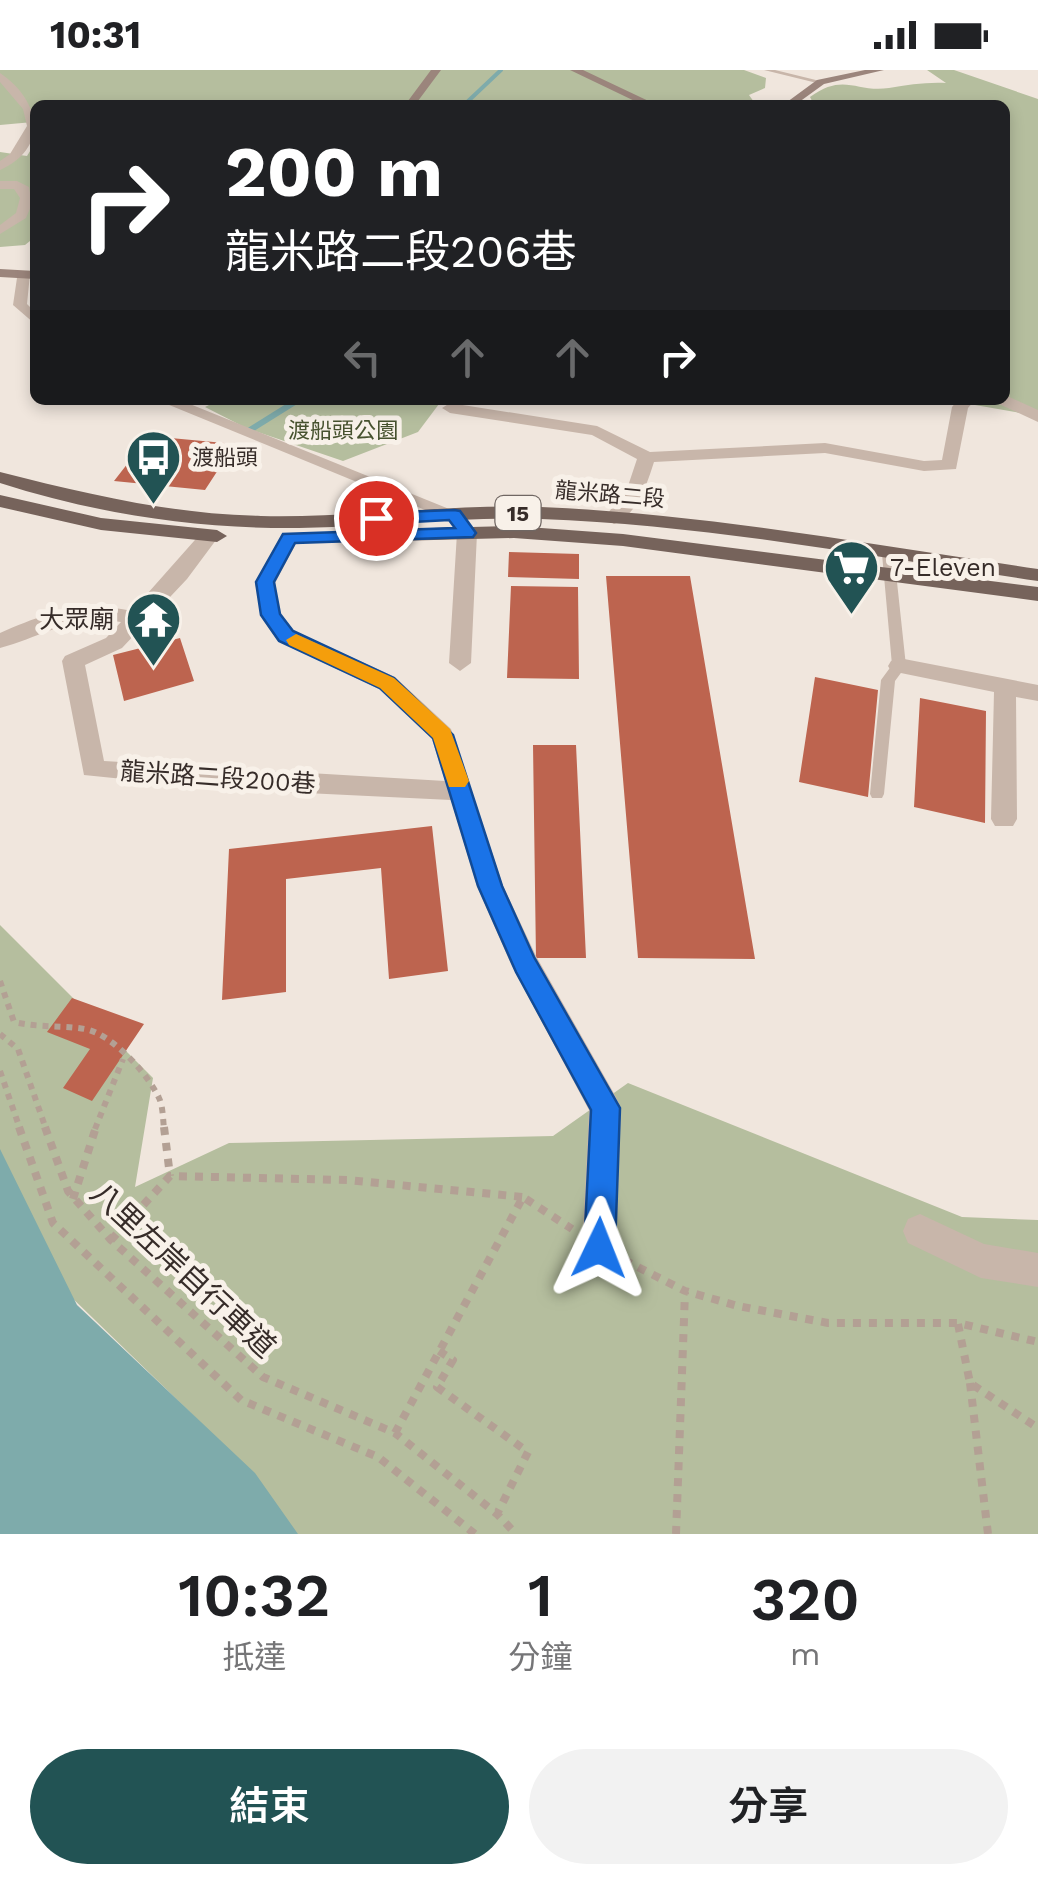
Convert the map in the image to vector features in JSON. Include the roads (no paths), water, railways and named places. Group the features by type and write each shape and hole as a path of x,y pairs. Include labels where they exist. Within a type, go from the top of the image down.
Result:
{"main road":[{"name":"龍米路二段","path":"0,477 106,506 218,520 460,524 1038,575"},
{"name":"龍米路二段","path":"0,500 101,524 210,536 289,538 460,524 539,513 614,518 888,563 1038,594"}],"street":[{"path":"414,100 436,70"},
{"path":"576,70 641,100"},
{"path":"795,100 821,82 879,70"},
{"path":"0,76 20,96 30,114"},
{"path":"0,166 20,149 30,130"},
{"path":"0,185 25,190 26,206 16,222 0,230"},
{"path":"0,273 29,275 20,305 30,315"},
{"path":"1010,403 1038,418"},
{"path":"177,405 460,524 460,663"},
{"path":"450,408 597,432 646,457 825,448 941,467 950,465 962,405"},
{"path":"614,518 636,490 646,457"},
{"name":"龍米路二段200巷","path":"210,536 114,643 73,661 93,769 222,780 460,790"},
{"path":"289,538 265,582 270,615 286,636 387,683 443,735 490,886 525,964 605,1108 599,1248"},
{"path":"0,640 68,613 102,609 137,619"},
{"path":"899,666 1038,693"},
{"path":"1004,819 1006,686"},
{"path":"920,1232 981,1261 1038,1270"}],"lane":[{"path":"767,70 821,82"},
{"path":"0,149 20,149"},
{"path":"877,794 888,680 899,666 888,563"}],"water":[{"path":"0,1149 77,1305 255,1473 298,1534 0,1534"}],"waterway":[{"path":"469,100 501,70"},
{"path":"250,430 290,405"}],"place":[{"name":"渡船頭","path":"153,506"},
{"name":"7-Eleven","path":"851,616"},
{"name":"大眾廟","path":"153,668"}],"park label":[{"name":"渡船頭公園","path":"343,430"}]}
